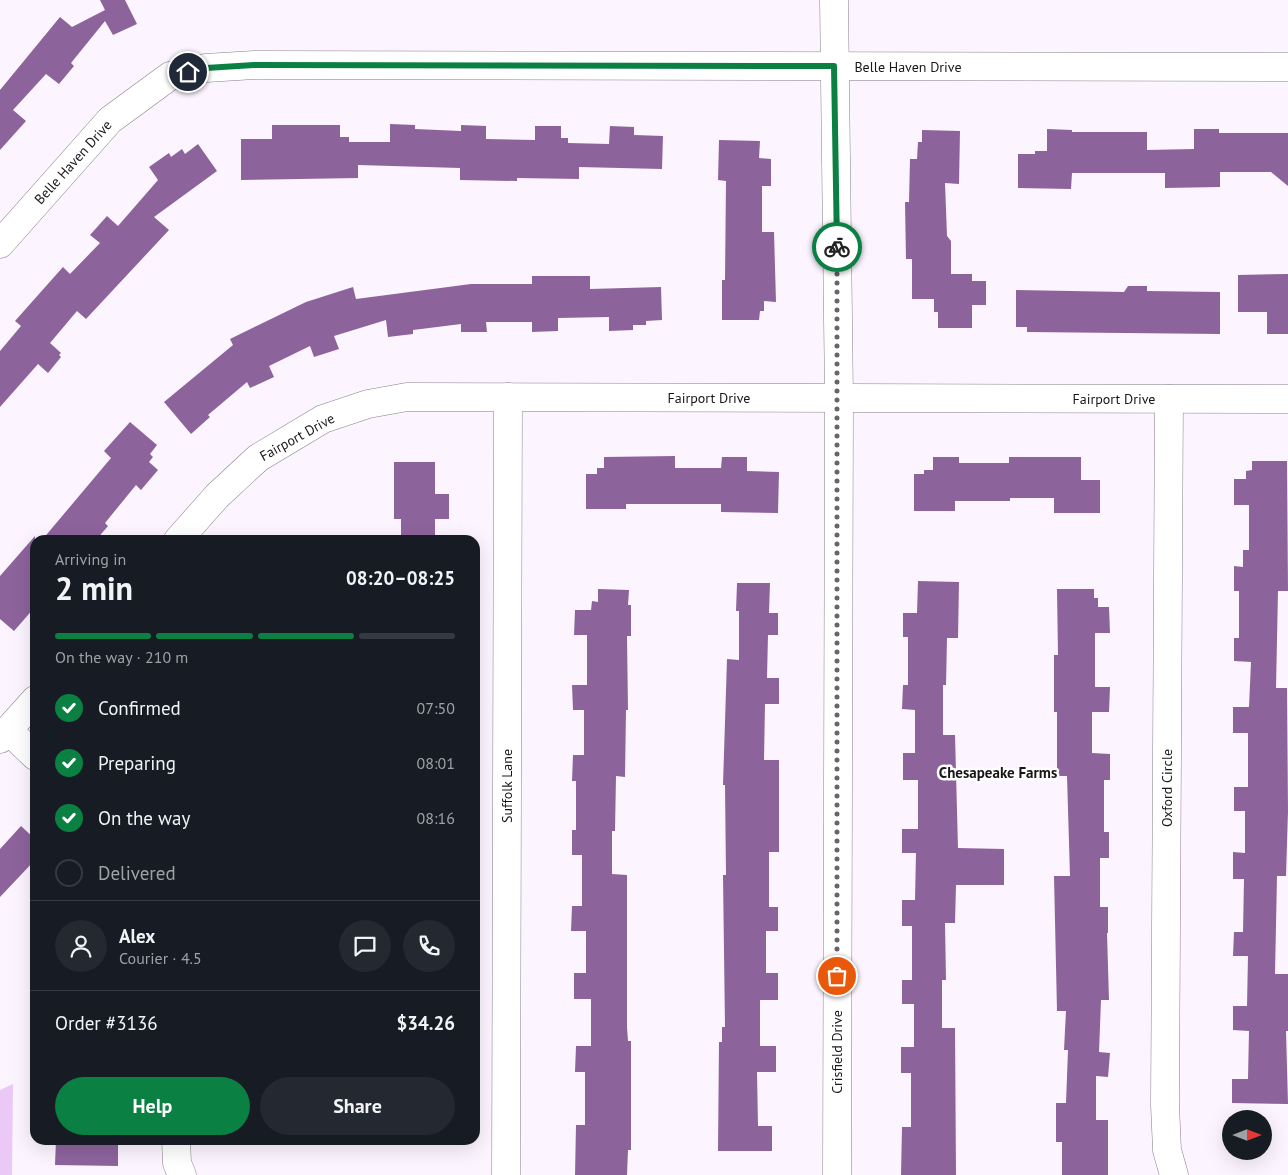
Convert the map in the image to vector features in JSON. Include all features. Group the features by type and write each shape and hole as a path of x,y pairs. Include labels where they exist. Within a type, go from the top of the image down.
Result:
{"street":[{"name":"Crisfield Drive","path":"834,0 838,398 837,1175"},
{"name":"Belle Haven Drive","path":"0,244 110,120 170,76 206,68 254,65 1288,67"},
{"name":"Fairport Drive","path":"182,535 217,496 258,458 323,419 368,404 408,397 1288,399"},
{"name":"Suffolk Lane","path":"506,1175 508,397"},
{"name":"Oxford Circle","path":"1169,399 1165,1104 1167,1150 1174,1175"},
{"path":"30,705 4,734 30,752"},
{"path":"176,1145 177,1163 182,1175"}],"shaded area":[{"path":"13,1084 12,1175 0,1175 0,1090"}],"building":[{"path":"100,0 125,0 137,24 113,35 105,21 71,63 74,66 59,84 46,74 13,110 26,121 0,150 0,90 60,17 72,27 105,10"},
{"path":"390,124 415,125 415,129 461,131 461,125 486,126 486,139 535,140 535,126 561,126 561,138 568,138 568,143 609,144 610,126 634,127 634,135 663,136 662,169 579,167 579,179 517,178 517,181 460,180 460,168 358,165 358,178 241,180 241,139 272,139 272,125 340,125 340,137 349,137 349,142 390,142"},
{"path":"1047,129 1072,130 1072,132 1147,132 1147,150 1194,149 1194,129 1219,129 1219,133 1288,133 1288,186 1271,172 1220,172 1220,187 1165,188 1165,173 1072,173 1071,189 1018,188 1018,154 1035,154 1035,151 1047,151"},
{"path":"922,130 960,131 959,184 945,183 947,236 951,241 951,274 972,274 972,281 986,281 986,305 972,305 972,328 938,328 938,312 934,312 934,299 912,299 912,259 906,259 905,202 909,202 910,159 917,159 918,142 922,142"},
{"path":"719,140 760,141 759,158 771,159 771,186 762,186 762,232 774,232 776,302 764,301 764,311 760,311 759,320 722,320 722,280 725,280 726,181 718,180"},
{"path":"198,144 217,171 154,217 169,230 86,319 77,311 50,343 61,353 59,355 61,357 48,373 38,364 0,407 0,351 21,326 15,321 63,267 70,274 100,243 90,235 107,216 118,226 158,180 149,167 169,153 171,157 182,149 185,154"},
{"path":"1288,274 1288,334 1267,334 1267,312 1238,312 1238,275"},
{"path":"532,276 590,276 590,289 661,287 662,320 646,321 646,325 633,325 633,330 609,331 609,317 558,318 558,331 532,332 532,322 486,322 487,332 461,332 461,324 413,330 413,334 388,337 386,320 334,336 339,349 314,357 310,346 269,366 274,377 250,388 247,382 208,415 210,417 191,434 164,402 233,345 230,339 306,302 353,287 356,299 471,284 532,284"},
{"path":"1128,286 1147,286 1147,291 1220,292 1220,334 1027,332 1027,327 1016,327 1016,290 1124,292"},
{"path":"130,422 157,445 150,454 153,457 149,462 158,470 141,490 136,485 105,523 108,526 100,535 46,535 111,458 104,451"},
{"path":"675,456 675,468 721,468 722,457 747,457 747,471 779,472 778,513 721,512 721,504 626,504 626,509 586,509 586,474 597,474 597,468 604,468 604,457"},
{"path":"933,457 959,457 959,463 1009,463 1009,457 1081,457 1081,480 1100,480 1100,513 1054,513 1054,498 1010,498 1010,501 955,501 955,511 914,511 914,474 924,474 924,470 933,470"},
{"path":"1252,461 1287,461 1288,591 1278,591 1276,688 1287,688 1288,811 1286,876 1277,876 1275,974 1288,974 1288,1031 1286,1031 1288,1104 1232,1103 1232,1079 1248,1079 1249,1031 1233,1030 1233,1006 1247,1006 1248,956 1233,956 1234,932 1243,932 1244,879 1233,879 1233,852 1245,853 1245,811 1234,811 1234,787 1248,787 1248,733 1233,733 1233,707 1249,707 1251,662 1234,661 1234,638 1239,638 1239,591 1234,591 1234,566 1243,567 1243,550 1249,550 1249,505 1234,505 1234,479 1246,479 1246,471 1252,470"},
{"path":"394,462 435,462 435,494 449,494 449,519 435,519 435,535 401,535 401,519 394,519"},
{"path":"30,542 30,613 14,631 0,619 0,576"},
{"path":"918,581 959,582 958,638 947,638 946,685 943,685 943,735 955,735 958,848 1004,849 1004,885 956,885 955,923 945,923 946,980 942,980 942,1028 955,1028 956,1175 901,1175 902,1127 911,1127 911,1073 901,1073 901,1047 914,1047 914,1004 902,1004 902,980 912,980 912,926 902,926 902,900 915,900 916,853 902,853 902,829 918,829 918,780 903,780 903,753 915,753 915,710 902,709 903,685 908,685 908,637 903,637 903,613 917,613"},
{"path":"737,583 770,583 769,613 778,613 778,635 768,635 767,678 779,678 779,704 765,704 764,760 779,760 779,852 769,852 769,907 778,907 778,931 766,931 766,973 778,973 778,1000 760,1000 760,1046 776,1046 776,1072 757,1072 758,1126 772,1126 772,1151 718,1151 719,1042 722,1042 722,1027 725,1027 723,875 726,875 725,785 723,785 727,659 739,660 739,611 736,611"},
{"path":"598,589 629,590 628,605 631,605 631,636 627,636 628,710 626,710 625,777 616,776 615,831 612,831 612,874 627,875 627,1027 628,1041 631,1041 631,1150 628,1150 627,1175 575,1175 576,1125 585,1125 585,1072 575,1072 576,1046 591,1046 591,999 574,999 574,973 586,973 586,931 571,931 572,906 582,906 582,855 572,855 572,830 576,830 576,781 572,781 573,755 584,755 584,710 573,710 572,685 587,685 587,635 574,635 575,610 591,610 592,601 598,602"},
{"path":"1057,589 1094,589 1094,598 1098,598 1098,607 1109,607 1110,633 1095,633 1095,687 1110,687 1109,712 1092,712 1092,753 1110,754 1110,780 1104,780 1104,832 1109,832 1109,858 1100,858 1100,907 1108,907 1109,1000 1101,1000 1099,1052 1110,1053 1108,1077 1096,1076 1096,1120 1108,1120 1108,1175 1062,1175 1062,1142 1056,1142 1056,1103 1066,1103 1068,1050 1064,1050 1066,1011 1057,1011 1054,876 1070,876 1067,776 1057,776 1057,712 1054,712 1054,655 1058,655"},
{"path":"21,826 30,834 30,865 0,897 0,849"},
{"path":"56,1145 118,1145 118,1166 55,1165"}],"way so far":[{"path":"837,247 837,976"}],"district":[{"name":"Chesapeake Farms","path":"998,772"}],"route":[{"path":"188,72 206,68 254,65 834,66 837,247"}]}
